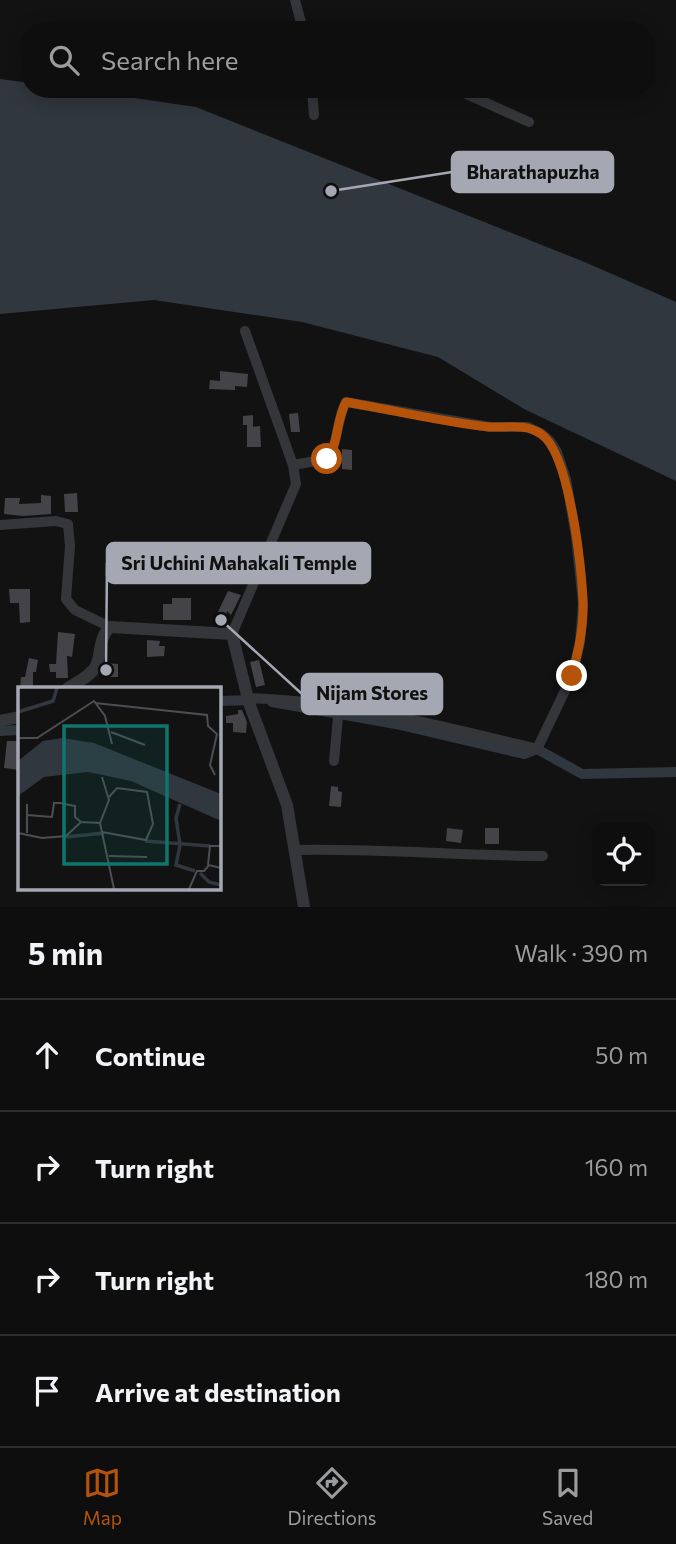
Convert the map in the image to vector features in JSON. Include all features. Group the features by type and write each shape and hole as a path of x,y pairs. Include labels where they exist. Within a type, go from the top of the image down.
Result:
{"street":[{"path":"295,0 301,21"},
{"path":"313,98 314,115"},
{"path":"474,98 529,122"},
{"path":"245,331 292,465 296,485 232,635 248,698 287,805 304,907"},
{"path":"248,698 289,699 339,706 537,749 572,676 580,642 583,603 566,479 557,452 550,441 528,427 490,427 346,402 333,451 327,459 292,465"},
{"path":"0,525 56,522 68,524 70,546 66,598 75,610 110,627 232,635"},
{"path":"70,687 96,667 100,643 110,627"},
{"path":"334,761 339,706"},
{"path":"0,721 18,717"},
{"path":"294,850 341,849 543,856"}],"shaded area":[{"path":"0,79 21,82 21,98 134,98 196,107 587,263 676,302 676,481 524,409 438,357 302,322 154,300 0,314"}],"building":[{"path":"220,371 248,374 247,387 235,386 235,390 209,389 210,380 220,381"},
{"path":"298,413 300,432 291,432 289,414"},
{"path":"253,415 253,427 260,426 261,447 247,447 247,425 243,425 243,416"},
{"path":"342,449 352,450 352,470 342,469"},
{"path":"77,493 78,512 65,512 64,494"},
{"path":"41,495 51,496 51,514 4,514 5,498 20,498 19,504 41,503"},
{"path":"9,589 30,589 30,622 20,623 19,603 10,603"},
{"path":"228,591 241,595 231,615 227,611 225,625 216,624 217,614"},
{"path":"172,598 191,598 191,620 163,620 163,604 172,604"},
{"path":"58,632 75,634 72,657 67,656 68,678 56,678 56,672 50,672 49,664 56,664"},
{"path":"147,640 160,641 159,646 165,646 164,656 147,657"},
{"path":"29,658 38,660 36,672 33,672 33,687 20,687 21,677 25,677"},
{"path":"259,660 265,685 256,687 250,662"},
{"path":"106,663 118,664 118,677 102,677"},
{"path":"238,710 242,710 247,722 246,733 233,732 233,723 226,723 226,716 238,714"},
{"path":"7,741 18,741 18,770 4,768"},
{"path":"331,786 338,787 338,791 342,792 341,807 329,806"},
{"path":"447,828 463,830 461,843 446,841"},
{"path":"485,828 499,828 499,844 485,844"}],"waterway":[{"path":"220,701 253,700"},
{"path":"272,702 396,724 524,754 537,749 582,774 676,772"},
{"path":"0,731 18,730"}],"place":[{"name":"Bharathapuzha","path":"331,191"},
{"name":"Nijam Stores","path":"221,620"},
{"name":"Sri Uchini Mahakali Temple","path":"106,670"}],"route":[{"path":"327,459 333,451 346,402 490,427 528,427 550,441 557,452 566,479 583,603 580,642 572,676"}]}
